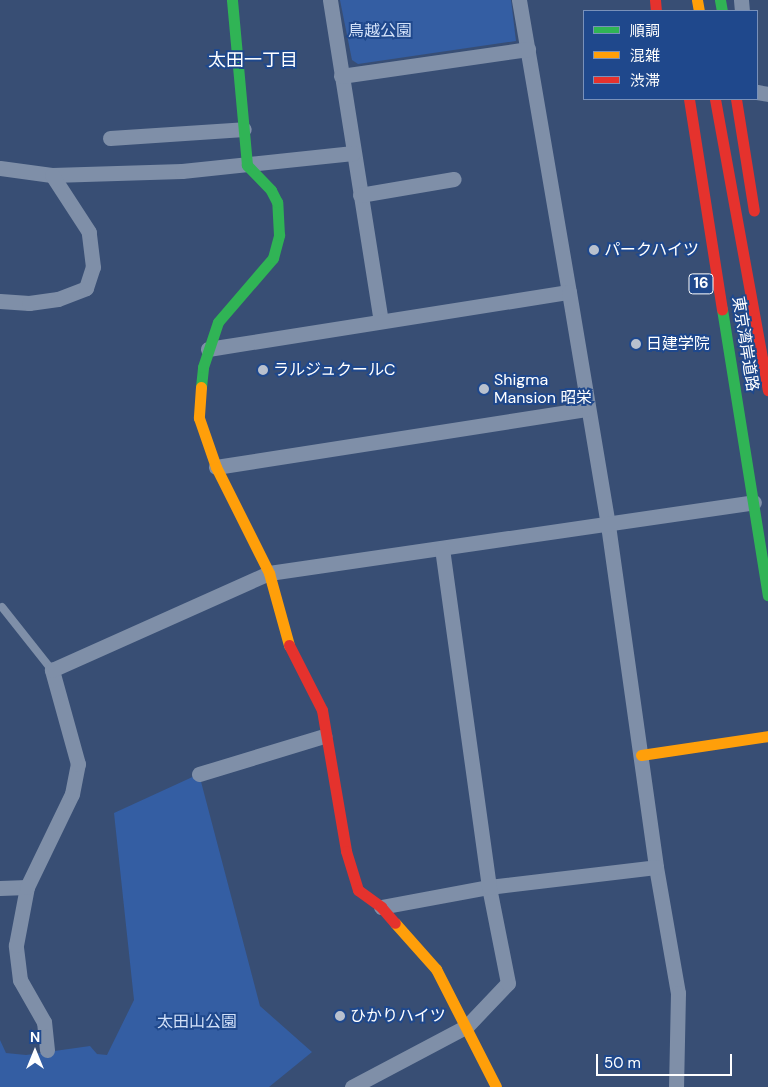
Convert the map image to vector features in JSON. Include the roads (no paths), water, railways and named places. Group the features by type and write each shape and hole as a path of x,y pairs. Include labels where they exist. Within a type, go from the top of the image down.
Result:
{"main road":[{"path":"232,0 247,165 271,190 277,202 277,246 273,258 218,322 208,348 200,389 199,418 216,468 269,573 291,652 322,710 324,736 346,850 358,890 381,907 436,970 467,1026 496,1087"},
{"name":"東京湾岸道路","path":"689,100 768,595"},
{"name":"東京湾岸道路","path":"715,100 768,390"},
{"path":"736,100 755,221"},
{"name":"16","path":"722,390 748,465"},
{"path":"641,755 768,736"}],"street":[{"path":"330,0 381,321"},
{"path":"519,0 608,525 656,867 678,993 676,1087"},
{"path":"342,76 528,49"},
{"path":"110,138 244,130"},
{"path":"0,168 52,176 182,171 353,153"},
{"path":"0,301 29,304 58,299 86,288 93,268 89,232 52,176"},
{"path":"360,195 454,179"},
{"path":"208,348 569,292"},
{"path":"216,468 588,409"},
{"path":"47,1050 44,1022 20,980 16,945 27,888 72,794 78,764 52,670 269,573 608,525 754,502"},
{"path":"352,1087 467,1026 508,983 489,888 442,548"},
{"path":"198,774 324,736"},
{"path":"381,907 489,888 656,867"},
{"path":"0,888 27,888"}],"lane":[{"path":"2,607 52,670"}],"place":[{"name":"パークハイツ","path":"594,250"},
{"name":"日建学院","path":"636,344"},
{"name":"ラルジュクールC","path":"263,370"},
{"name":"Shigma Mansion 昭栄","path":"484,389"},
{"name":"ひかりハイツ","path":"340,1016"}],"district":[{"name":"太田一丁目","path":"253,60"}],"park label":[{"name":"鳥越公園","path":"380,31"},
{"name":"太田山公園","path":"197,1022"}]}
